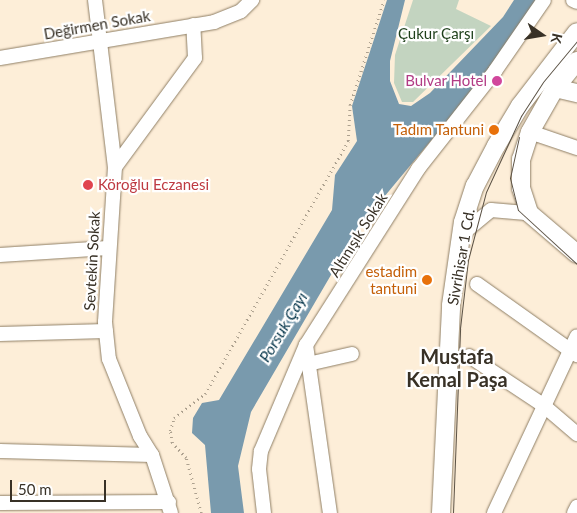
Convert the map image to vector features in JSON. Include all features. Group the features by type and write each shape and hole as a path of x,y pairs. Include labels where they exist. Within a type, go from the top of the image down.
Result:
{"main road":[{"name":"Sivrihisar 1 Cd.","path":"441,513 452,305 460,244 475,186 520,106 577,32"},
{"path":"577,62 554,88 530,132 521,159 521,188 529,213 577,254"},
{"path":"554,88 577,93"}],"street":[{"name":"Sevtekin Sokak","path":"95,0 115,167 108,248 106,331 109,359 140,436 152,455 170,508"},
{"name":"Değirmen Sokak","path":"0,58 193,25 232,14 252,0"},
{"name":"Altınışık Sokak","path":"264,513 259,470 261,451 306,345 418,170 495,72 544,0"},
{"path":"573,0 577,2"},
{"path":"115,167 195,58 193,25"},
{"path":"530,132 577,148"},
{"path":"460,244 467,230 491,210 529,213"},
{"path":"0,255 108,248"},
{"path":"477,284 573,352"},
{"path":"0,334 106,331"},
{"path":"494,513 543,405 573,352 577,336"},
{"path":"306,345 330,513"},
{"path":"308,364 352,354"},
{"path":"469,356 543,405 577,434"},
{"path":"0,451 152,455"},
{"path":"0,503 170,508"},
{"path":"574,513 577,507"}],"path":[{"path":"201,513 186,458 172,444 170,431 174,418 205,394 348,141 350,105 384,0"}],"green space":[{"name":"Çukur Çarşı","path":"413,0 459,0 456,9 491,26 413,102 402,102 394,83 395,55"}],"water":[{"name":"Porsuk Çayı","path":"387,0 405,0 390,61 390,81 399,104 411,106 430,93 503,17 514,0 537,0 509,47 359,227 251,412 238,466 244,513 211,513 205,445 192,433 193,418 202,403 219,400 332,210 335,175 357,141 352,106"}],"tram line":[{"path":"453,513 460,328 468,260 486,192 521,116 543,82 577,41"},
{"path":"519,137 510,178 518,210 577,264"}],"place":[{"name":"Bulvar Hotel","path":"497,81"},
{"name":"Tadım Tantuni","path":"494,130"},
{"name":"Köroğlu Eczanesi","path":"88,185"},
{"name":"estadim tantuni","path":"427,280"}],"district":[{"name":"Mustafa Kemal Paşa","path":"457,368"}]}
